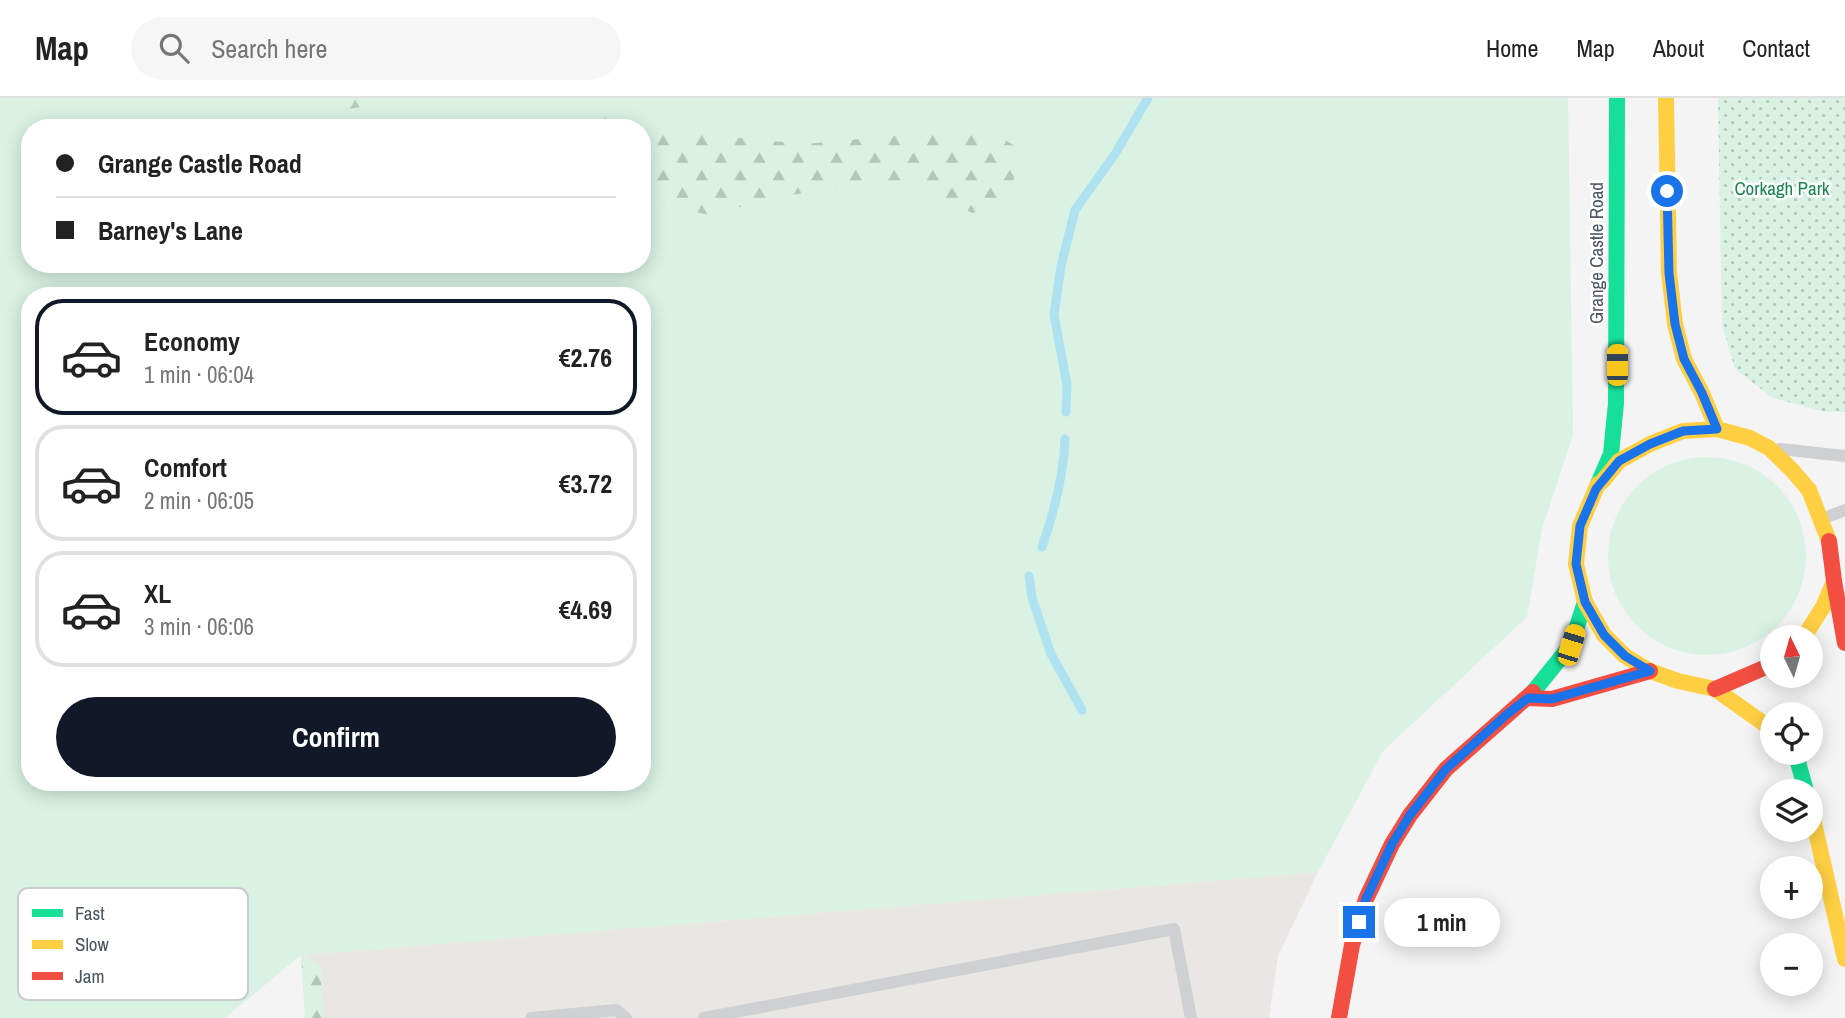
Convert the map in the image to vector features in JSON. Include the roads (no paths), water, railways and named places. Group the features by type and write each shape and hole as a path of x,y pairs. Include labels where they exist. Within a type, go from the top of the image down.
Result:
{"main road":[{"name":"Grange Castle Road","path":"1617,98 1616,403 1611,454 1580,526 1576,564 1585,602 1604,635 1625,656 1650,671 1678,681 1715,689 1760,721"},
{"path":"1665,98 1669,273 1675,324 1684,359 1717,429"},
{"name":"Grange Castle Road","path":"1596,489 1619,461 1650,444 1683,431 1717,429 1750,438 1769,448 1809,490 1821,519 1831,546 1845,643"},
{"name":"Grange Castle Road","path":"1812,625 1834,581"},
{"path":"1339,1018 1352,945 1366,899 1392,844 1410,815 1446,769 1528,698 1571,645 1585,602"},
{"path":"1715,689 1760,670"},
{"path":"1528,698 1552,699 1650,671"},
{"path":"1818,842 1845,958"}],"lane":[{"path":"1769,448 1845,456"},
{"path":"1821,519 1845,510"},
{"path":"704,1018 1174,929 1191,1018"},
{"path":"531,1018 616,1010 626,1018"}],"waterway":[{"path":"1066,412 1067,385 1054,315 1061,266 1075,210 1115,154 1148,98"},
{"path":"1042,547 1058,494 1065,439"},
{"path":"1029,576 1032,598 1051,654 1082,710"}],"park label":[{"name":"Corkagh Park","path":"1782,188"}]}
